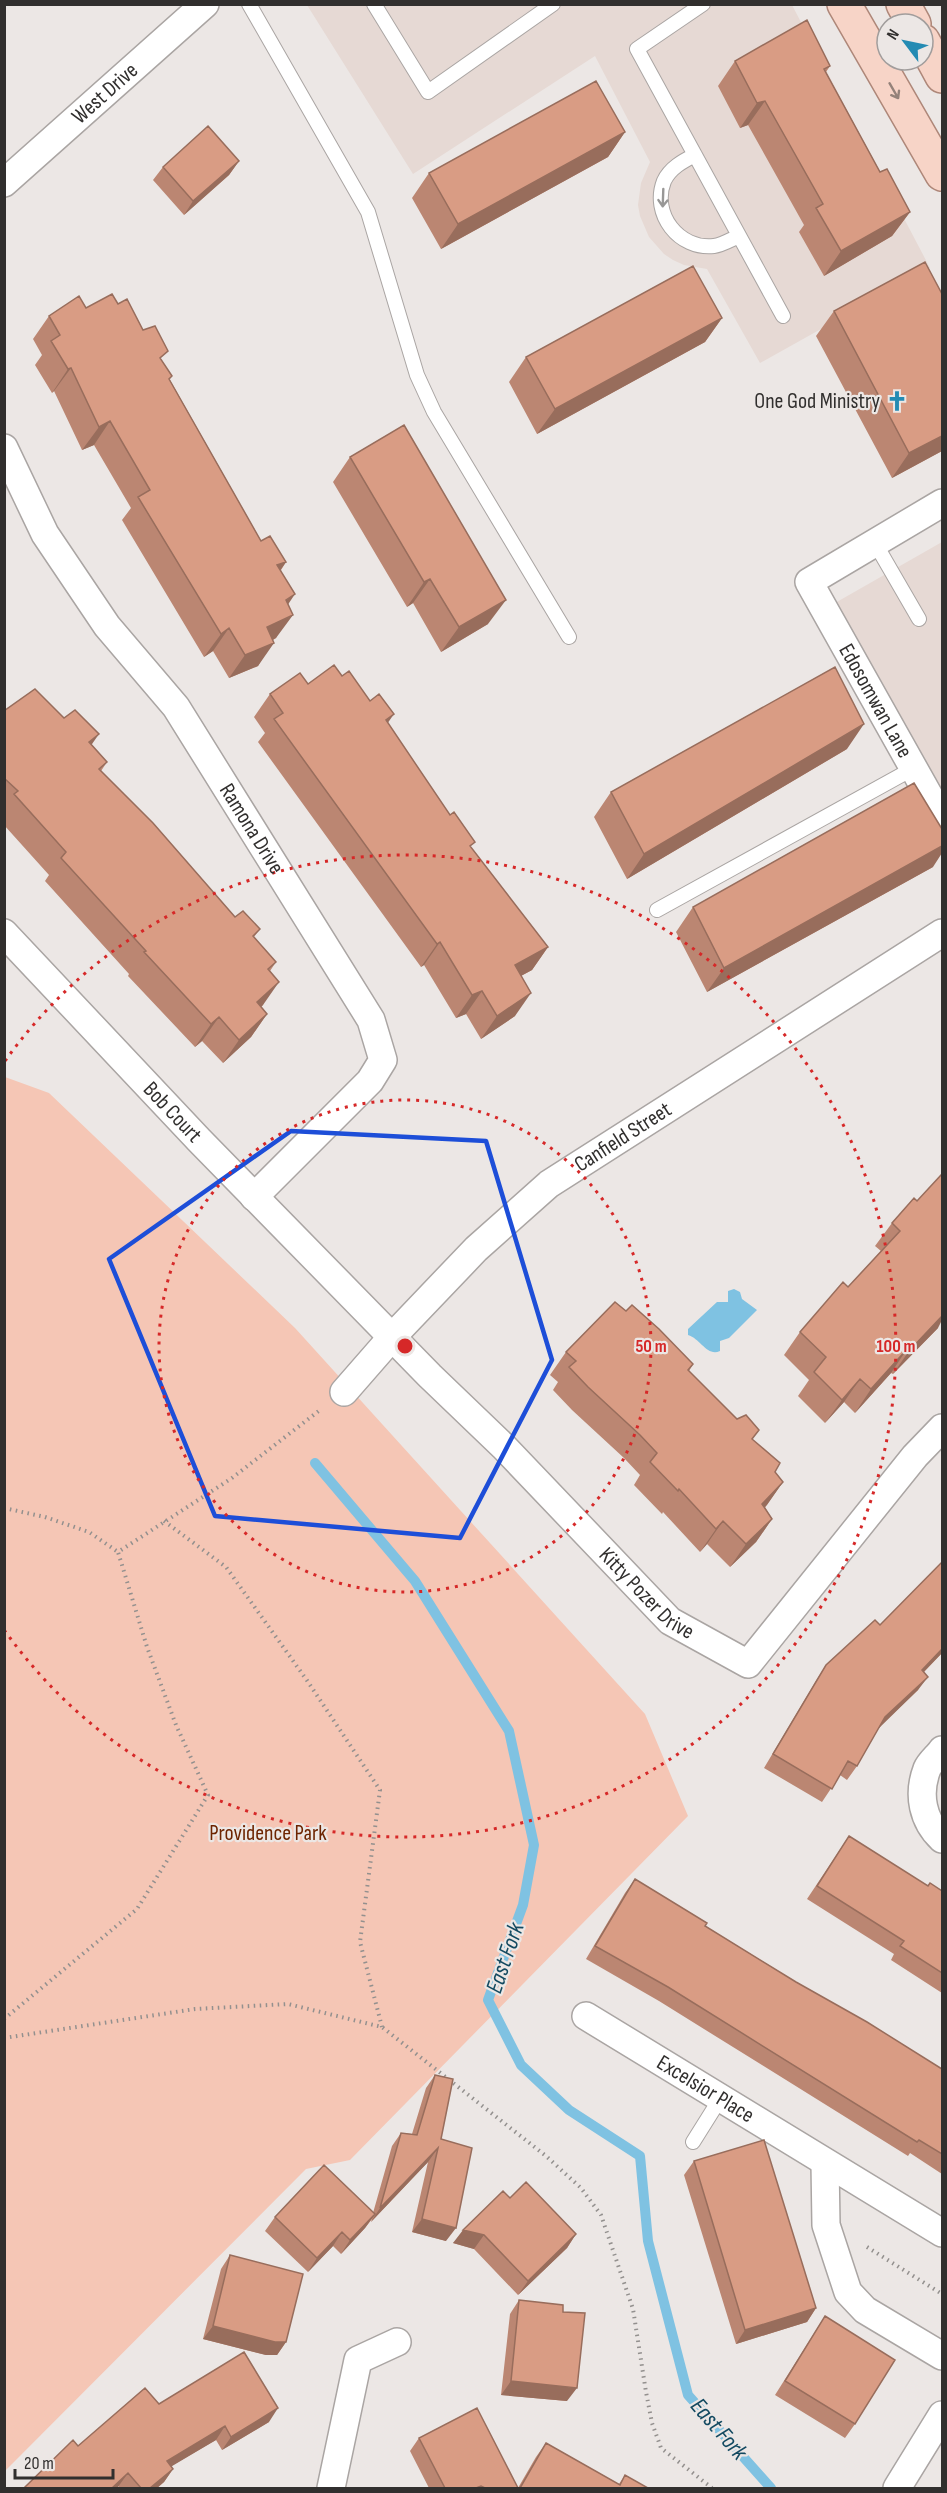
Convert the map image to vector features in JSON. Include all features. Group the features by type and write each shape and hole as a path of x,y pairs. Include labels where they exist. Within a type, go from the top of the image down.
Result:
{"main road":[{"path":"844,4 942,174"}],"street":[{"name":"West Drive","path":"4,183 205,4"},
{"name":"Ramona Drive","path":"4,448 45,534 106,626 176,707 371,1020 383,1060 374,1074 254,1197"},
{"path":"875,543 942,504"},
{"name":"Edosomwan Lane","path":"875,543 809,582 942,819"},
{"name":"Bob Court","path":"4,933 254,1197 346,1288"},
{"name":"Canfield Street","path":"344,1392 392,1336 476,1249 549,1184 942,933"},
{"name":"Kitty Pozer Drive","path":"346,1288 504,1447 670,1621 748,1664 915,1456 942,1428"},
{"path":"942,1750 928,1768 922,1802 930,1828 942,1839"},
{"name":"Excelsior Place","path":"586,2016 942,2233"},
{"path":"825,2163 826,2222 848,2292 865,2310 942,2356"},
{"path":"331,2488 358,2360 397,2342"},
{"path":"897,2488 942,2415"}],"lane":[{"path":"249,4 368,212 417,375 434,412 569,637"},
{"path":"374,4 428,92 553,4"},
{"path":"703,4 637,49 783,316"},
{"path":"695,155 677,164 664,181 661,201 666,221 678,236 695,245 715,246 740,236"},
{"path":"875,543 919,619"},
{"path":"657,910 914,768"},
{"path":"693,2142 720,2099"}],"path":[{"path":"118,1552 232,1478 344,1392"},
{"path":"4,1508 45,1517 89,1532 118,1552 147,1647 176,1725 208,1795 179,1845 137,1909 4,2019"},
{"path":"164,1521 226,1567 306,1679 380,1790 360,1942 382,2027"},
{"path":"4,2038 195,2009 288,2004 382,2027 509,2125 581,2188 601,2215 633,2309 652,2423 662,2448 712,2488"},
{"path":"826,2222 942,2294"}],"highlighted area":[{"path":"291,1131 486,1141 552,1360 460,1538 215,1516 109,1259"}],"shaded area":[{"path":"307,5 792,5 930,268 760,363 707,269 684,265 673,260 664,254 649,237 638,205 641,183 650,162 595,56 413,174"},
{"path":"942,542 942,793 835,603"}],"green space":[{"name":"Providence Park","path":"5,1077 49,1093 295,1328 645,1714 688,1816 350,2160 306,2169 5,2471"}],"water":[{"path":"734,1289 740,1292 742,1299 757,1310 729,1338 720,1341 720,1351 711,1352 688,1335 688,1329 717,1302 728,1302 728,1291"}],"building":[{"path":"807,20 830,66 824,69 880,172 887,169 910,212 841,251 816,208 823,204 765,101 757,103 735,61"},
{"path":"596,81 625,132 458,224 429,173"},
{"path":"208,126 239,161 193,201 163,167"},
{"name":"One God Ministry","path":"925,262 942,294 942,436 909,453 834,311"},
{"path":"693,266 722,318 555,409 526,357"},
{"path":"112,294 118,304 127,299 143,330 155,326 168,351 160,358 172,376 169,379 261,541 270,536 286,562 277,565 295,594 286,600 293,615 267,627 274,643 245,655 229,628 221,634 138,497 150,490 110,421 99,427 71,368 68,369 51,341 60,335 49,316 79,296 86,308"},
{"path":"404,425 506,600 459,627 430,579 424,582 350,457"},
{"path":"334,665 342,676 349,671 370,701 379,694 394,714 386,720 450,815 454,812 475,842 470,846 548,947 515,965 531,993 497,1016 482,991 472,995 440,942 437,944 274,719 283,713 270,694 300,673 308,684"},
{"path":"835,667 864,724 644,854 611,792"},
{"path":"35,689 64,718 75,710 99,734 89,742 107,762 99,769 153,823 235,917 243,911 260,929 253,936 276,962 268,969 279,982 257,1002 267,1014 239,1040 219,1017 211,1024 144,952 146,951 61,858 66,852 14,794 18,791 4,778 4,711"},
{"path":"914,783 942,829 942,846 724,968 693,907"},
{"path":"942,1174 942,1316 909,1351 907,1349 871,1389 860,1379 842,1400 814,1372 826,1357 800,1332 843,1282 848,1287 900,1231 892,1223 914,1198 917,1201"},
{"path":"615,1302 626,1311 632,1305 659,1329 693,1364 688,1370 737,1419 746,1415 759,1430 752,1439 780,1463 775,1472 783,1482 762,1504 772,1519 746,1544 723,1521 716,1529 679,1489 678,1491 650,1462 657,1453 569,1367 576,1361 566,1352"},
{"path":"942,1562 942,1649 922,1670 928,1677 885,1717 857,1766 848,1761 832,1789 773,1754 826,1665 875,1620 880,1625"},
{"path":"849,1836 928,1886 930,1883 942,1891 942,1973 900,1946 904,1941 817,1886"},
{"path":"635,1879 707,1923 705,1926 942,2069 942,2154 919,2140 917,2142 668,1987 595,1946"},
{"path":"435,2075 453,2079 441,2139 472,2148 456,2228 422,2219 438,2148 380,2208 401,2133 417,2135"},
{"path":"764,2140 816,2308 745,2330 694,2161"},
{"path":"324,2165 375,2214 350,2240 342,2232 317,2258 275,2217"},
{"path":"526,2182 576,2234 528,2281 484,2235 463,2230 503,2191 510,2198"},
{"path":"230,2255 303,2274 286,2342 275,2342 213,2326"},
{"path":"519,2300 563,2305 563,2312 585,2313 577,2388 511,2381"},
{"path":"825,2316 895,2360 855,2424 785,2381"},
{"path":"244,2352 278,2408 231,2437 225,2426 167,2461 173,2469 150,2488 141,2488 128,2473 112,2488 24,2488 73,2440 78,2446 145,2388 159,2404"},
{"path":"477,2408 518,2488 481,2486 445,2488 419,2438"},
{"path":"546,2443 620,2485 625,2475 648,2488 520,2488"}],"waterway":[{"name":"East Fork","path":"315,1463 415,1581 509,1731 534,1845 523,1905 488,2000 521,2065 569,2110 640,2156 648,2241 688,2395 771,2488"}],"place":[{"name":"One God Ministry","path":"897,401"}]}
